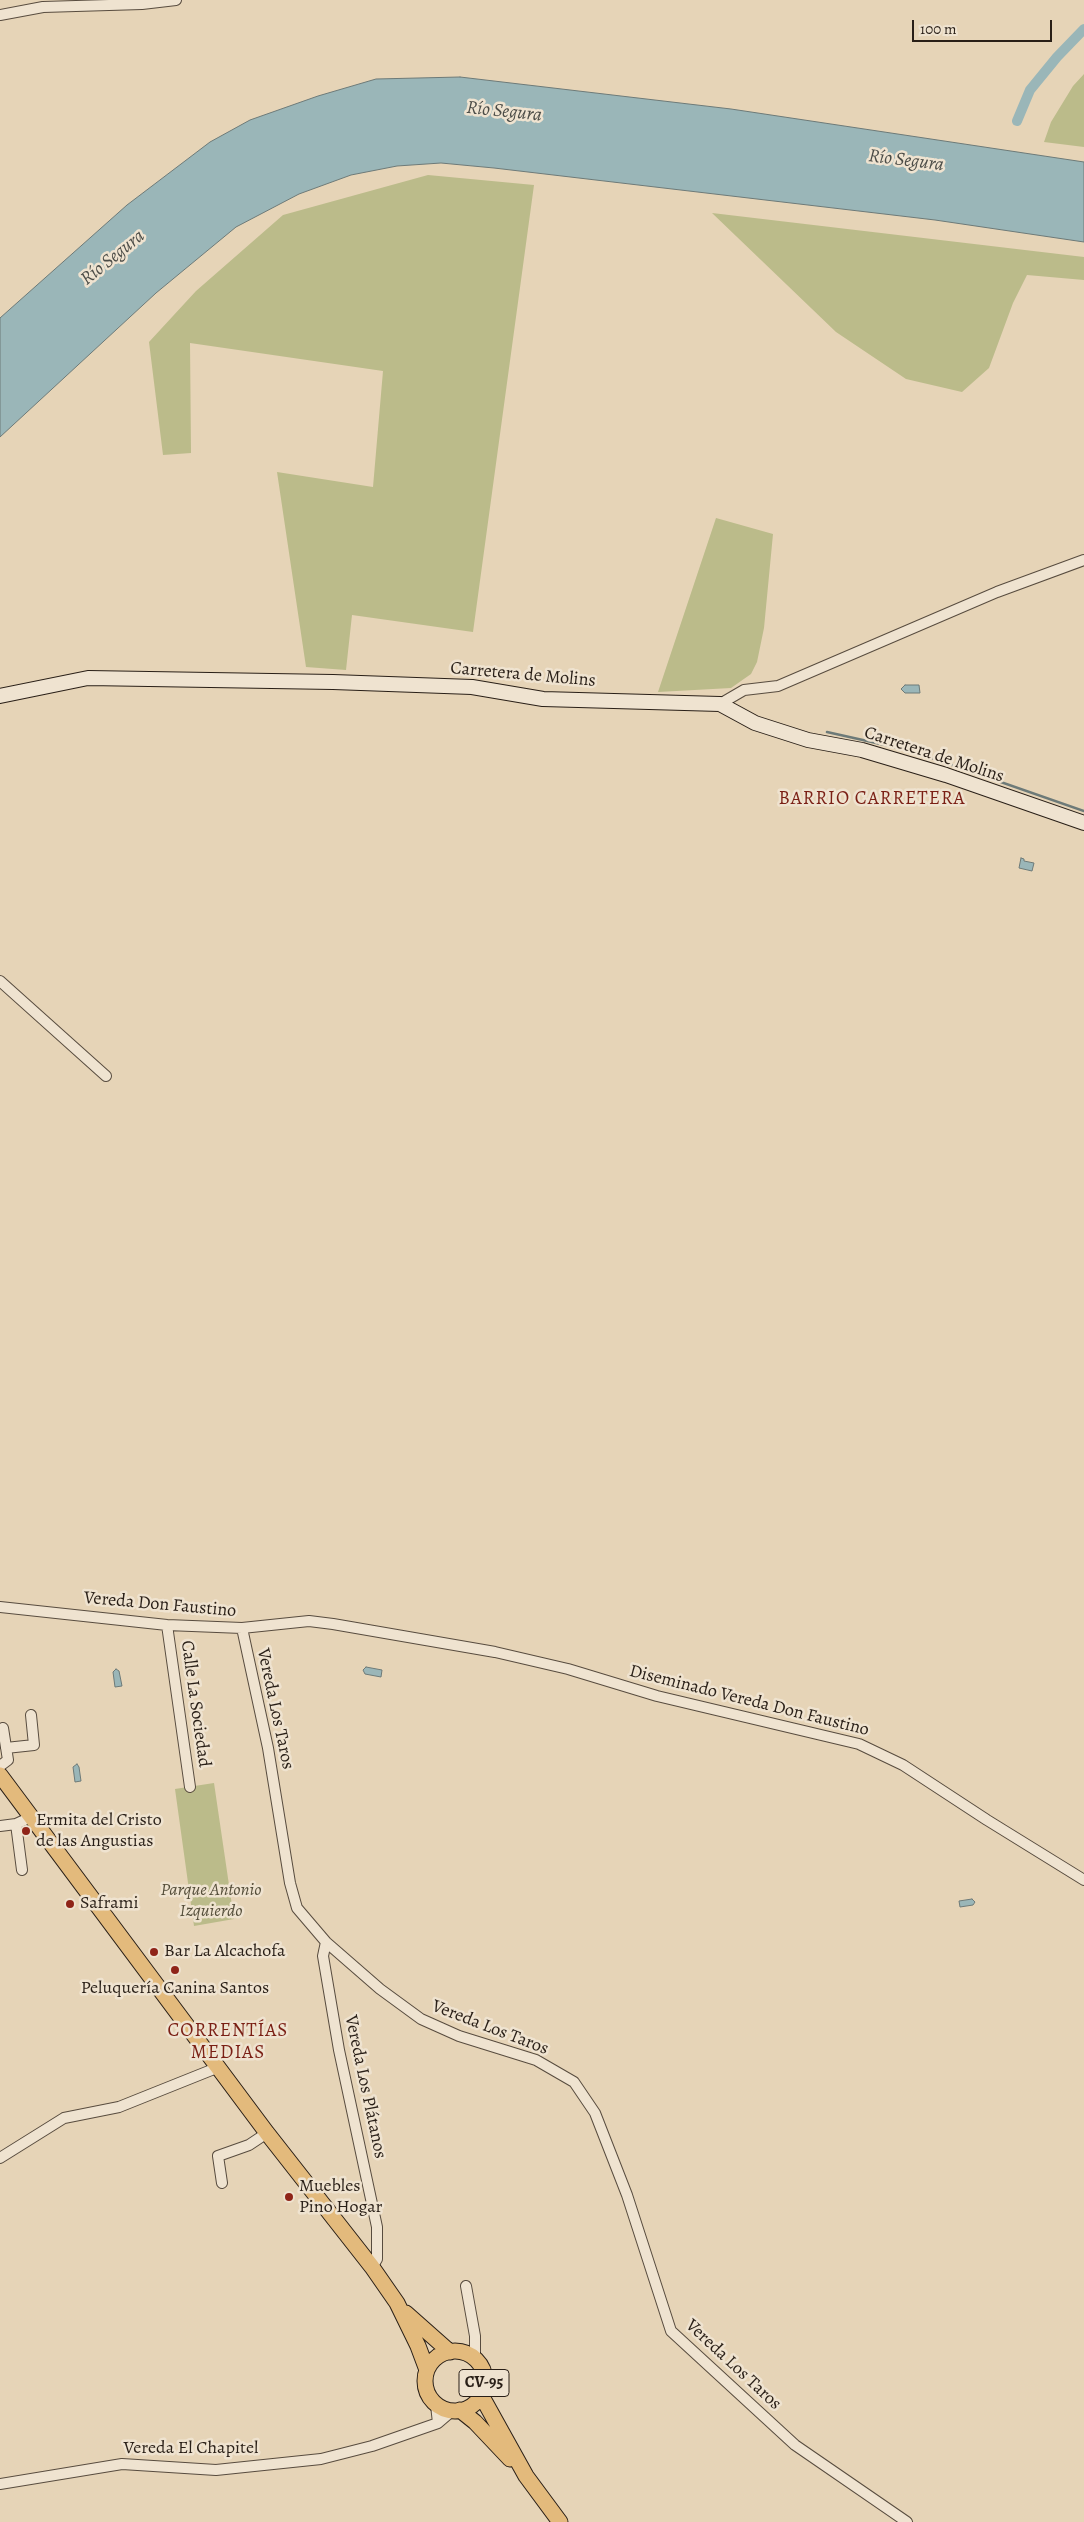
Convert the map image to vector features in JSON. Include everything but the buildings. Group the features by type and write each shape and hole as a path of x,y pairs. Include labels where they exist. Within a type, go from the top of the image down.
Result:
{"main road":[{"name":"CV-95","path":"0,1775 267,2133 372,2267 397,2303 418,2346 427,2370 426,2389 436,2405 456,2411 475,2422 526,2476 560,2522"},
{"name":"CV-95","path":"397,2303 431,2337 450,2352"},
{"name":"CV-95","path":"427,2370 436,2358 450,2352 459,2352 475,2360 484,2376 481,2395 468,2408 456,2411"},
{"name":"CV-95","path":"481,2395 526,2476"}],"street":[{"path":"0,15 44,7 142,4 176,0"},
{"path":"720,704 744,690 778,686 997,592 1084,560"},
{"name":"Carretera de Molins","path":"0,696 88,678 323,682 472,688 543,699 720,704 755,723 808,740 872,752 946,775 1084,823"},
{"path":"0,981 106,1076"},
{"name":"Vereda Don Faustino","path":"0,1607 167,1625 242,1628 309,1621 464,1646"},
{"name":"Calle La Sociedad","path":"167,1625 190,1787"},
{"name":"Vereda Los Taros","path":"242,1628 268,1748 290,1882 297,1908 326,1942 380,1990 420,2019 459,2036 536,2060 574,2082 595,2113 627,2195 671,2331 795,2445 907,2522"},
{"name":"Diseminado Vereda Don Faustino","path":"464,1646 568,1669 657,1696 859,1744 903,1765 1084,1880"},
{"path":"6,1748 34,1745 31,1715"},
{"path":"0,1766 8,1760 3,1728"},
{"path":"0,1826 16,1824 31,1817"},
{"path":"16,1824 22,1870"},
{"name":"Vereda Los Plátanos","path":"326,1942 322,1956 339,2050 377,2227 377,2259 372,2267"},
{"path":"0,2158 64,2118 119,2107 219,2067"},
{"path":"222,2183 218,2156 249,2145 267,2133"},
{"path":"466,2286 475,2336 475,2360"},
{"path":"436,2405 438,2424"},
{"name":"Vereda El Chapitel","path":"0,2484 122,2464 216,2470 321,2459 372,2446 438,2424 456,2411"}],"green space":[{"path":"1084,74 1084,147 1044,142 1051,122 1073,86"},
{"path":"428,175 534,185 473,632 352,615 346,670 306,667 277,472 373,487 383,371 190,343 191,453 163,455 149,342 196,291 283,215"},
{"path":"712,213 1084,257 1084,280 1027,275 1013,303 989,368 962,392 906,379 836,332"},
{"path":"716,518 773,534 764,628 757,662 751,674 731,688 658,692"},
{"name":"Parque Antonio Izquierdo","path":"214,1783 234,1919 194,1926 175,1789"}],"water":[{"name":"Río Segura","path":"460,77 731,109 1084,162 1084,242 935,220 494,168 441,163 397,166 351,175 299,194 236,227 156,293 0,437 0,318 127,205 210,142 250,120 318,96 376,79"},
{"path":"905,685 919,685 920,693 905,693 901,689"},
{"path":"1021,858 1024,861 1034,863 1032,871 1019,868"},
{"path":"366,1667 382,1670 381,1677 365,1674 363,1670"},
{"path":"116,1669 119,1671 122,1686 115,1687 113,1672"},
{"path":"77,1764 81,1781 75,1782 73,1767"},
{"path":"972,1899 975,1902 973,1905 960,1907 959,1901"}],"waterway":[{"path":"1017,121 1030,90 1057,57 1084,29"},
{"path":"827,732 912,751 1084,811"}],"place":[{"name":"Ermita del Cristo de las Angustias","path":"26,1831"},
{"name":"Saframi","path":"70,1904"},
{"name":"Bar La Alcachofa","path":"154,1952"},
{"name":"Peluquería Canina Santos","path":"175,1970"},
{"name":"Muebles Pino Hogar","path":"289,2197"}],"district":[{"name":"BARRIO CARRETERA","path":"872,799"},
{"name":"CORRENTÍAS MEDIAS","path":"228,2042"}]}
